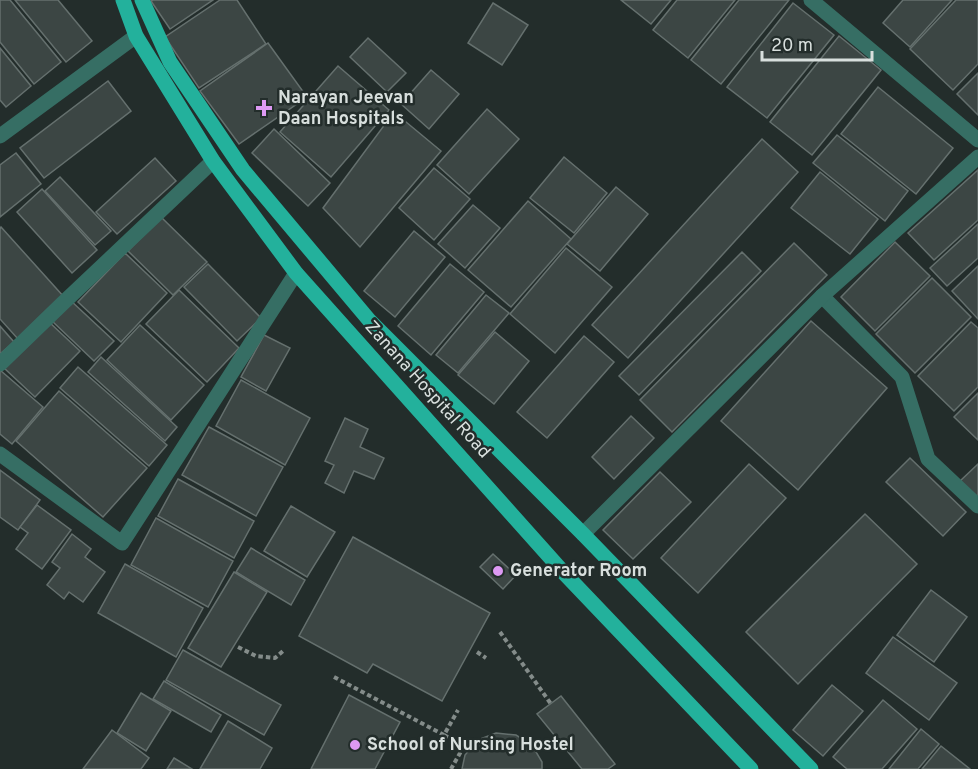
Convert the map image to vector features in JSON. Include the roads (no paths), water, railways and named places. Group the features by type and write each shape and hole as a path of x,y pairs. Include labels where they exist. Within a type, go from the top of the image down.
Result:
{"main road":[{"name":"Zanana Hospital Road","path":"123,0 136,36 213,161 296,273 564,573 751,769"},
{"path":"142,0 170,62 243,170 369,320 583,534 811,769"}],"street":[{"path":"811,0 978,140"},
{"path":"0,136 136,36"},
{"path":"583,534 822,297 978,156"},
{"path":"0,364 213,161"},
{"path":"0,454 122,543 296,273"},
{"path":"822,297 902,377 928,459 978,507"}],"place":[{"name":"Narayan Jeevan Daan Hospitals","path":"264,108"},
{"name":"Generator Room","path":"498,571"},
{"name":"School of Nursing Hostel","path":"355,745"}]}
